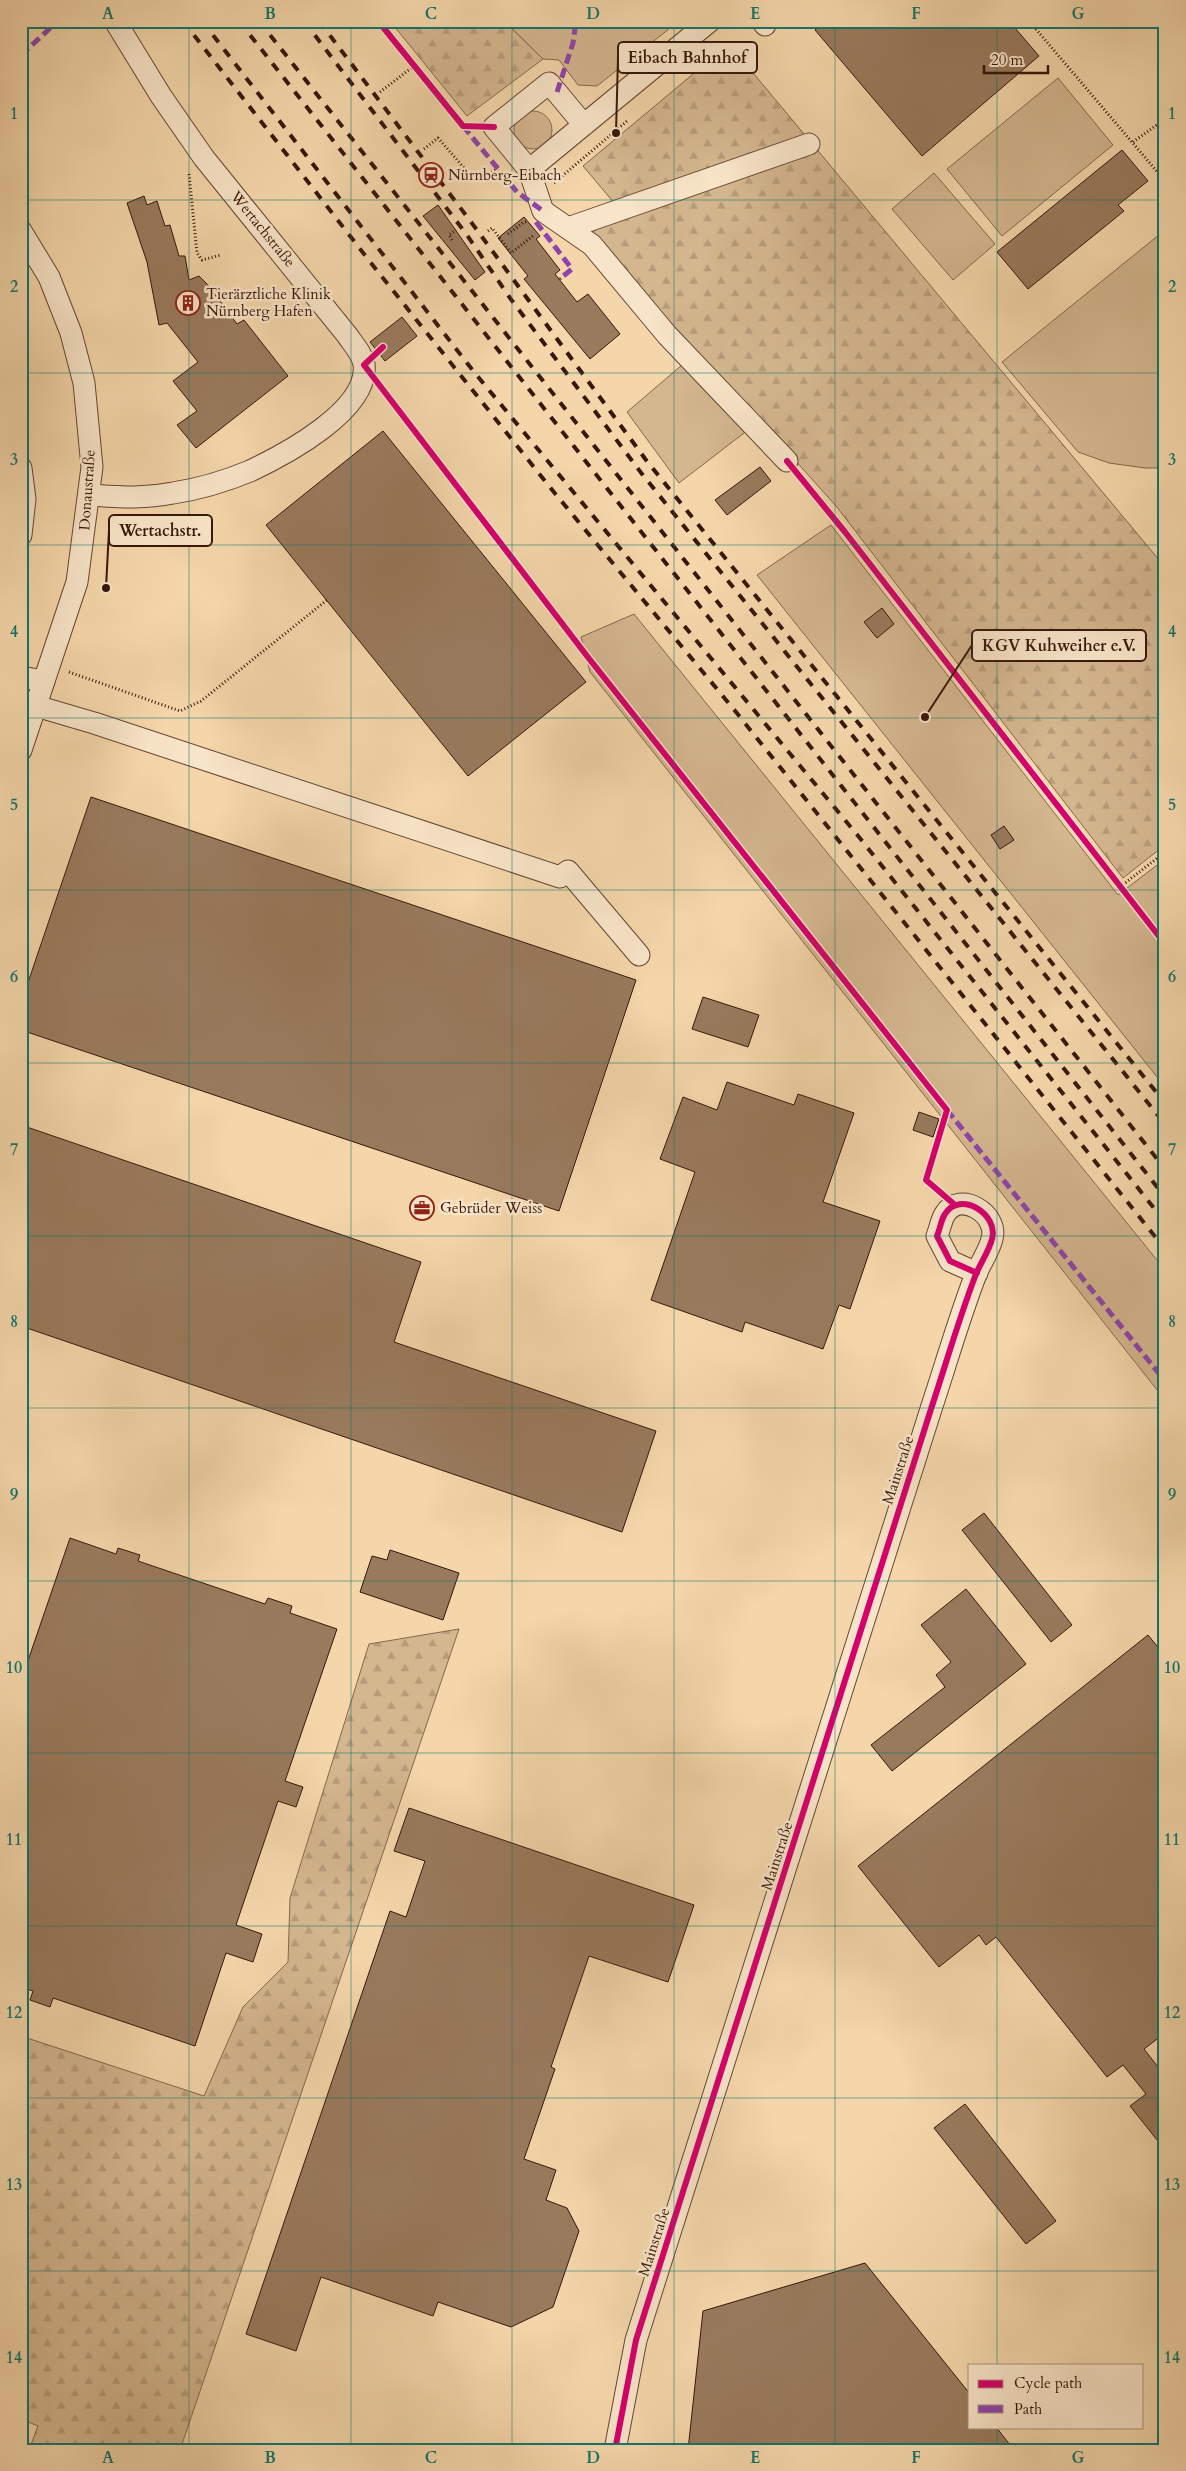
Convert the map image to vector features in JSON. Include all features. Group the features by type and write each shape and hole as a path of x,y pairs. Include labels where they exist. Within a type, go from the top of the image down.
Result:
{"street":[{"name":"Wertachstraße","path":"90,495 136,499 218,482 249,471 279,456 337,417 350,404 359,386 364,365 361,354 347,335 204,158 161,96 115,21"},
{"path":"529,170 710,21"},
{"path":"584,125 549,83 494,127 529,170 543,211 592,245 667,335 787,461"},
{"path":"568,228 809,144"},
{"name":"Donaustraße","path":"21,750 25,726 36,706 77,582 90,495 92,467 84,383 72,333 49,277 22,233"},
{"path":"21,468 23,499 21,535"},
{"path":"21,676 47,673"},
{"path":"36,706 94,723 560,877 568,871 639,955"},
{"name":"Mainstraße","path":"615,2450 636,2340 931,1409 976,1273"}],"path":[{"path":"1029,21 1165,181"},
{"path":"380,92 414,66"},
{"path":"1133,142 1165,118"},
{"path":"543,211 548,188 628,121"},
{"path":"424,149 438,138 472,177 484,178 497,169"},
{"path":"189,172 197,253 202,260 221,255"},
{"path":"508,234 524,222"},
{"path":"488,231 492,228 511,253 534,235"},
{"path":"452,240 449,235 456,230"},
{"path":"47,673 109,688 180,711 201,701 327,600"},
{"path":"1120,887 1165,852"}],"green space":[{"path":"390,21 504,21 543,59 467,116"},
{"path":"504,21 679,21 597,86 578,85 559,60 543,59"},
{"path":"729,44 1165,567 1165,845 1123,878 836,506 751,411 672,331 592,233 620,210 583,166"},
{"path":"1058,78 1113,145 1002,236 947,169"},
{"path":"533,111 546,117 552,130 546,143 533,149 520,143 514,130 520,117"},
{"path":"934,173 995,244 953,280 892,209"},
{"path":"1165,230 1165,468 1145,468 1109,463 1078,452 1002,362"},
{"path":"682,365 748,430 679,483 627,412"},
{"path":"831,525 1118,895 1165,859 1165,1087 757,575"},
{"path":"634,614 1165,1270 1165,1400 590,672 581,637"},
{"path":"459,1629 180,2450 29,2450 38,2426 21,2419 21,2052 27,2038 204,2096 243,2007 288,1962 290,1898 369,1644"}],"building":[{"path":"825,21 1009,21 1039,56 922,156 815,30"},
{"path":"1122,150 1148,181 1118,205 1124,211 1028,289 997,252"},
{"name":"Tierärztliche Klinik Nürnberg Hafen","path":"144,196 147,205 157,201 165,226 170,225 179,256 185,256 189,280 199,276 209,286 237,324 244,320 288,376 196,448 177,425 197,411 173,381 198,362 167,323 159,325 147,262 127,203"},
{"path":"438,205 485,272 475,280 423,216"},
{"path":"524,217 540,236 536,239 560,270 555,274 577,302 588,294 620,334 590,359 524,279 528,276 498,238"},
{"path":"402,317 417,336 385,361 370,342"},
{"path":"383,431 586,682 468,776 266,525"},
{"path":"760,467 771,481 727,515 715,500"},
{"path":"882,608 894,624 877,638 864,622"},
{"path":"91,797 636,980 559,1211 21,1030 21,1003"},
{"path":"1004,826 1014,840 1000,849 991,835"},
{"path":"703,997 759,1015 748,1047 692,1029"},
{"path":"727,1082 794,1105 798,1094 854,1113 823,1202 880,1221 850,1309 839,1305 823,1349 745,1322 742,1332 651,1300 695,1172 660,1159 683,1097 717,1110"},
{"path":"919,1112 939,1119 933,1137 913,1130"},
{"path":"21,1125 421,1262 394,1342 656,1431 622,1532 21,1326"},
{"path":"984,1513 1072,1625 1051,1642 962,1530"},
{"path":"70,1538 116,1554 118,1548 140,1555 138,1561 265,1604 268,1598 292,1606 290,1613 337,1629 285,1781 303,1787 296,1807 278,1801 236,1925 262,1934 253,1962 226,1953 195,2046 53,1998 50,2007 30,2000 33,1991 21,1987 21,1681"},
{"path":"390,1550 459,1573 443,1620 360,1592 372,1556 387,1560"},
{"path":"966,1589 1026,1664 892,1771 871,1745 945,1687 936,1675 951,1662 921,1625"},
{"path":"1148,1635 1165,1656 1165,2033 1144,2049 1165,2076 1165,2150 1130,2106 1146,2094 1123,2065 1107,2077 996,1937 986,1945 979,1935 939,1967 858,1866"},
{"path":"409,1808 694,1905 668,1982 589,1956 551,2067 555,2069 524,2159 556,2170 546,2200 567,2208 579,2231 553,2307 511,2327 438,2302 433,2316 321,2277 296,2351 246,2334 390,1911 406,1917 425,1861 394,1851"},
{"path":"965,2104 1056,2221 1026,2244 934,2128"},
{"path":"865,2263 968,2392 968,2428 997,2428 1014,2450 688,2450 703,2311"}],"railway":[{"path":"183,21 371,263 553,491 736,712 1165,1249"},
{"path":"202,21 474,372 859,837 1165,1222"},
{"path":"239,21 1165,1197"},
{"path":"259,21 1165,1169"},
{"path":"304,21 467,235 510,298 642,474 1165,1124"},
{"path":"319,21 474,226 646,460 1165,1103"}],"marked path":[{"path":"21,55 58,21"},
{"path":"557,92 573,43 576,21"},
{"path":"463,126 517,192 543,211"},
{"path":"536,222 572,269 562,277"},
{"path":"947,1110 1165,1381"}],"cycle path":[{"path":"378,21 463,126 494,127"},
{"path":"383,347 364,365 587,656 947,1110 926,1180 955,1205"},
{"path":"787,461 845,532 1165,944"},
{"path":"615,2450 636,2340 953,1341 976,1274 978,1270 989,1248 992,1239 993,1230 990,1221 984,1214 977,1208 960,1204 952,1207 945,1214 937,1236 950,1261 977,1273"}],"place":[{"name":"Eibach Bahnhof","path":"616,133"},
{"name":"Nürnberg-Eibach","path":"431,175"},
{"name":"Tierärztliche Klinik Nürnberg Hafen","path":"188,303"},
{"name":"Wertachstr.","path":"106,588"},
{"name":"KGV Kuhweiher e.V.","path":"925,717"},
{"name":"Gebrüder Weiss","path":"422,1208"}]}
